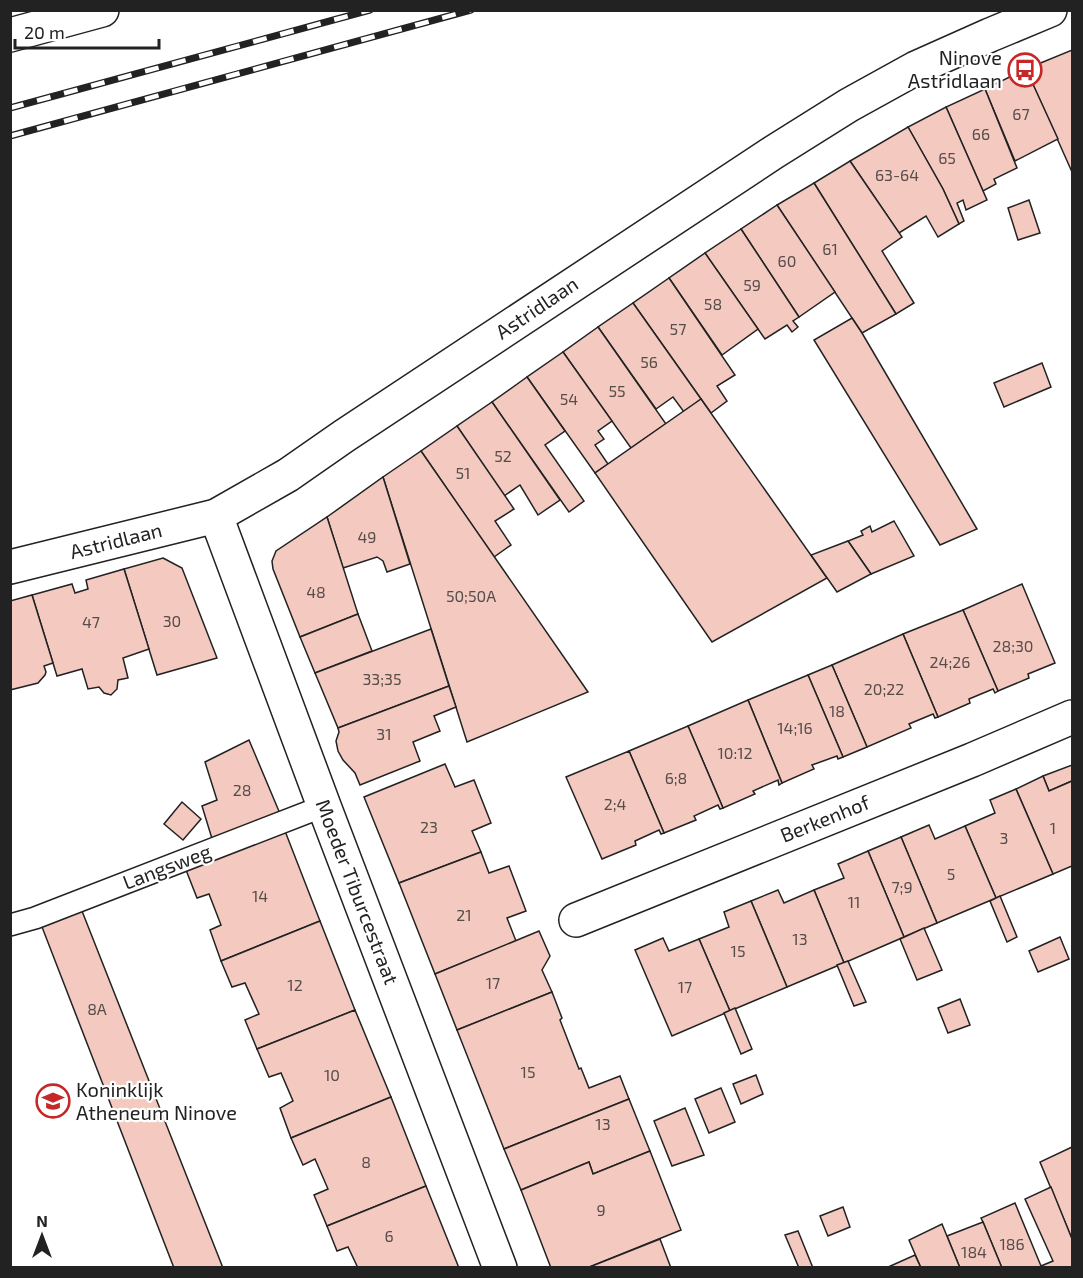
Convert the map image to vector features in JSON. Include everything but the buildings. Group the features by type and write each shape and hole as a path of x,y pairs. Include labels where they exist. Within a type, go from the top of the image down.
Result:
{"street":[{"path":"10,35 102,10"},
{"name":"Astridlaan","path":"10,567 216,516 288,475 774,152 849,105 916,68 1050,10"},
{"name":"Moeder Tiburcestraat","path":"216,516 500,1268"},
{"name":"Berkenhof","path":"576,920 972,760 1072,717"}],"lane":[{"name":"Langsweg","path":"10,926 324,806"}],"railway":[{"path":"10,108 370,10"},
{"path":"10,136 471,10"}],"place":[{"name":"Ninove Astridlaan","path":"1025,70"},
{"name":"Koninklijk Atheneum Ninove","path":"53,1101"}]}
